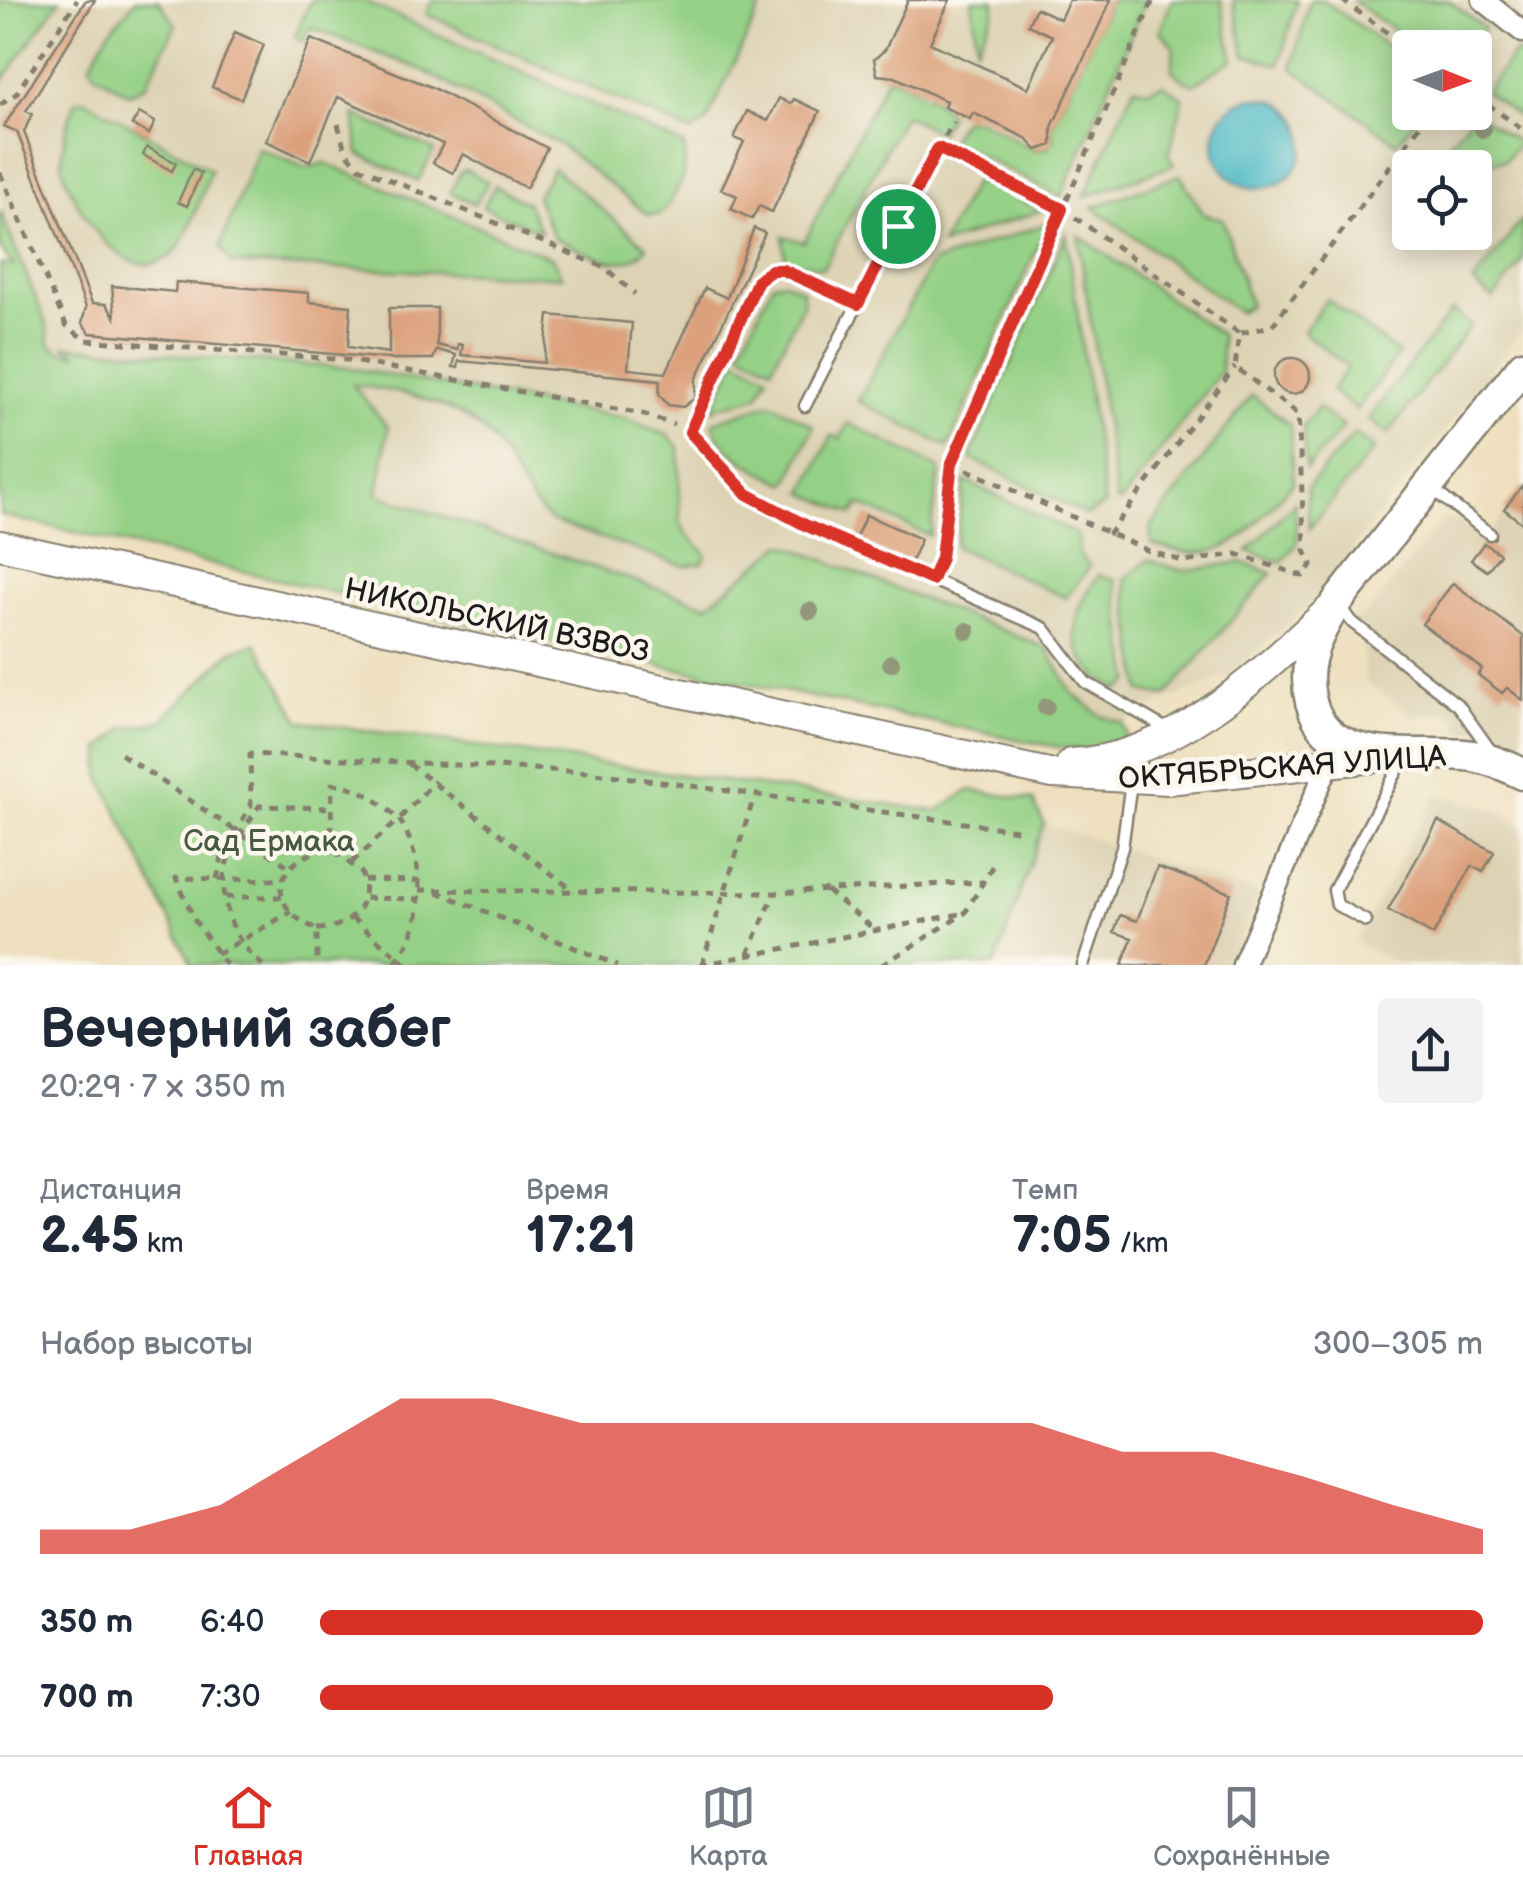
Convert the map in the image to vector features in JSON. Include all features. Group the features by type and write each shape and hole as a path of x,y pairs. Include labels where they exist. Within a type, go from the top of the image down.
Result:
{"main road":[{"path":"979,759 1042,764 1105,760 1173,734 1246,683 1337,602 1523,366"},
{"name":"НИКОЛЬСКИЙ ВЗВОЗ","path":"0,545 979,759"},
{"path":"1337,602 1310,656 1307,674 1314,712 1324,727 1351,746 1406,754"},
{"name":"ОКТЯБРЬСКАЯ УЛИЦА","path":"979,759 1053,774 1131,781 1406,754 1450,754 1511,768"}],"street":[{"path":"1483,0 1523,32"},
{"path":"1243,965 1329,763"}],"lane":[{"path":"805,406 938,148"},
{"path":"858,304 783,270 772,270 758,280 690,432 747,494 805,525 1044,628 1084,682 1173,734"},
{"path":"1430,487 1490,534"},
{"path":"1337,602 1352,622 1459,706 1511,768"},
{"path":"1366,922 1337,905 1334,890 1406,754"},
{"path":"1083,965 1122,848 1131,781"}],"path":[{"path":"0,106 16,94 78,0"},
{"path":"932,580 941,558 952,463 1153,0"},
{"path":"1342,0 1392,35"},
{"path":"1492,108 1523,130"},
{"path":"954,122 938,148 1062,209 1240,333 1272,326 1417,130"},
{"path":"338,124 347,156 359,166 604,266 635,294"},
{"path":"0,173 66,325 85,340 347,360 643,414 690,432"},
{"path":"1108,535 1235,367 1240,333"},
{"path":"952,463 1108,535 1185,562 1236,554 1303,576 1312,564 1304,552 1298,414 1235,367"},
{"path":"121,754 288,866"},
{"path":"238,833 251,805 250,754 588,772 1024,831"},
{"path":"406,763 576,893"},
{"path":"352,862 435,782"},
{"path":"331,849 332,784 350,785 372,796 399,819 414,847 419,881 414,924 392,965"},
{"path":"754,796 701,965 966,912"},
{"path":"263,965 231,925 220,879 223,854 258,806 332,808"},
{"path":"331,849 352,862 364,880 364,898 352,918 341,927 317,929 291,912 282,897 282,880 288,866 307,852 331,849"},
{"path":"882,965 966,912 993,864"},
{"path":"226,965 176,878 282,880"},
{"path":"364,880 419,881"},
{"path":"418,890 775,893 981,882"},
{"path":"825,890 875,930"},
{"path":"434,891 617,965"},
{"path":"748,956 775,893"},
{"path":"226,897 282,897"},
{"path":"364,898 417,899"},
{"path":"217,954 291,912"},
{"path":"352,918 407,965"},
{"path":"317,929 317,965"}],"shaded area":[{"path":"60,0 1523,0 1523,328 1310,604 1228,676 1163,701 1123,723 1101,716 1072,693 1047,648 708,605 378,495 388,427 352,384 67,355 53,348 0,211 0,84"},
{"path":"1523,485 1523,746 1486,731 1458,731 1459,720 1449,711 1415,717 1365,681 1362,641 1345,624 1370,610 1443,520 1456,520 1484,542"},
{"path":"1436,795 1500,811 1523,828 1523,965 1400,965 1356,941"},
{"path":"1044,823 1259,894 1231,965 995,965"}],"green space":[{"path":"0,0 60,0 0,84"},
{"path":"136,0 158,0 176,25 146,85 129,94 96,74 90,65 108,33"},
{"path":"311,0 361,0 684,146 685,164 676,192 659,215 648,215 559,144 420,69 310,27 303,41 295,37"},
{"path":"432,0 764,0 706,123 691,132 426,14"},
{"path":"972,0 994,0 994,12 977,47"},
{"path":"1111,0 1146,0 1061,197 950,140 962,120 977,119 1036,150 1048,148 1054,140 1052,127"},
{"path":"1172,0 1221,0 1233,60 1192,85 1172,71 1174,47 1160,31"},
{"path":"1233,0 1297,0 1279,65 1245,55"},
{"path":"1310,0 1323,0 1392,50 1392,130 1407,130 1397,143 1292,68"},
{"path":"1352,0 1448,0 1484,28 1482,30 1394,30"},
{"path":"1515,52 1523,58 1523,120 1492,97 1492,83"},
{"path":"893,78 935,100 949,114 940,133 904,115 823,268 785,260 783,236 804,242 886,79"},
{"path":"1163,84 1183,98 1169,155 1174,165 1084,197 1134,87 1148,90"},
{"path":"84,99 211,170 189,228 173,254 155,263 137,262 120,254 89,223 77,203 62,161 76,101"},
{"path":"354,115 434,150 418,181 359,154"},
{"path":"1492,124 1519,143 1504,161 1492,162 1492,150 1443,150 1460,130 1492,130"},
{"path":"258,148 306,168 325,163 552,258 562,277 232,264 220,247"},
{"path":"553,168 647,247 627,261 615,262 554,238 536,197"},
{"path":"461,171 488,182 475,204 450,193"},
{"path":"1180,175 1203,214 1223,219 1250,305 1239,312 1093,207"},
{"path":"975,180 1042,210 941,245"},
{"path":"495,186 527,203 541,232 483,207"},
{"path":"0,211 47,325 49,343 59,351 78,355 64,346 349,368 624,418 669,436 679,447 680,521 706,555 703,563 684,566 551,521 527,495 496,445 467,419 412,396 353,385 388,427 378,495 707,605 783,544 1047,648 1072,693 1101,716 1123,723 1127,738 1116,745 1091,750 1025,741 538,640 0,515 0,264 14,265 0,248"},
{"path":"1523,219 1523,261 1493,299 1473,283"},
{"path":"1048,223 948,447 858,401 932,263"},
{"path":"1066,234 1105,504 1087,515 970,458"},
{"path":"1078,235 1221,335 1221,371 1121,502 1117,502"},
{"path":"784,281 802,290 804,302 772,367 740,351 773,283"},
{"path":"1327,299 1399,354 1356,410 1331,390 1348,367 1303,332"},
{"path":"1452,310 1471,325 1388,434 1368,419"},
{"path":"736,359 768,375 758,396 713,409"},
{"path":"1252,395 1290,425 1293,483 1246,532 1217,550 1199,553 1151,544 1150,528"},
{"path":"771,403 814,426 787,484 732,452 713,422"},
{"path":"1318,408 1343,427 1306,469 1303,426"},
{"path":"848,423 940,469 930,536 859,504 853,514 804,493 832,435 840,439"},
{"path":"1355,434 1374,449 1309,529 1307,488"},
{"path":"965,481 1078,535 1079,554 1090,567 1066,598 955,547"},
{"path":"1295,502 1297,544 1281,562 1248,551"},
{"path":"1148,560 1183,571 1241,562 1272,573 1166,696 1141,691 1125,579"},
{"path":"1099,575 1115,579 1131,682 1118,690 1088,666 1076,638 1080,607"},
{"name":"Сад Ермака","path":"257,644 300,721 937,811 970,790 1033,800 1044,823 995,965 192,965 100,776 101,749 124,728 160,722 233,650"}],"water":[{"path":"1250,98 1268,98 1284,105 1297,118 1304,143 1297,168 1284,181 1268,188 1250,188 1234,181 1221,168 1214,152 1214,134 1221,118 1234,105"}],"building":[{"path":"86,0 95,0 26,111 32,114 24,132 92,303 106,304 115,317 112,286 175,292 176,282 309,293 309,302 351,306 348,347 389,353 389,308 437,308 437,345 457,350 458,344 463,345 461,355 544,363 549,315 632,323 628,369 666,373 705,288 727,298 754,228 765,233 696,380 695,398 683,407 668,405 659,394 660,380 459,361 458,368 453,367 456,355 437,350 433,359 390,359 90,333 82,323 86,307 17,132 4,126"},
{"path":"908,0 950,0 930,43 1028,88 1052,36 1028,25 1036,8 1060,19 1069,0 1111,0 1052,127 1052,145 1037,150 1026,138 973,113 970,119 944,107 946,101 895,77 877,75 874,59 885,50"},
{"path":"235,32 264,45 241,99 212,87"},
{"path":"311,39 431,87 547,148 526,188 463,154 453,173 433,163 443,144 338,97 310,161 266,141"},
{"path":"779,98 791,104 794,99 820,111 772,212 759,206 752,219 731,209 737,196 721,189 744,142 734,138 747,111 768,121"},
{"path":"139,113 155,122 149,134 132,125"},
{"path":"147,147 176,163 172,171 143,155"},
{"path":"193,169 201,173 187,206 178,202"},
{"path":"1292,358 1305,363 1310,376 1305,389 1292,394 1279,389 1274,376 1279,363"},
{"path":"1523,485 1523,524 1504,509"},
{"path":"866,515 921,539 910,564 855,539"},
{"path":"1484,543 1500,554 1487,571 1471,560"},
{"path":"1453,583 1523,636 1523,700 1507,688 1502,693 1478,675 1482,669 1422,624"},
{"path":"1438,821 1494,852 1483,872 1472,866 1433,935 1388,910"},
{"path":"1157,867 1231,893 1204,965 1122,965 1132,938 1114,932 1120,915 1137,921"}],"route":[{"path":"938,148 1062,209 952,463 941,558 932,580 805,525 747,494 716,465 690,432 758,280 772,270 783,270 858,304 898,226 938,148"}]}
